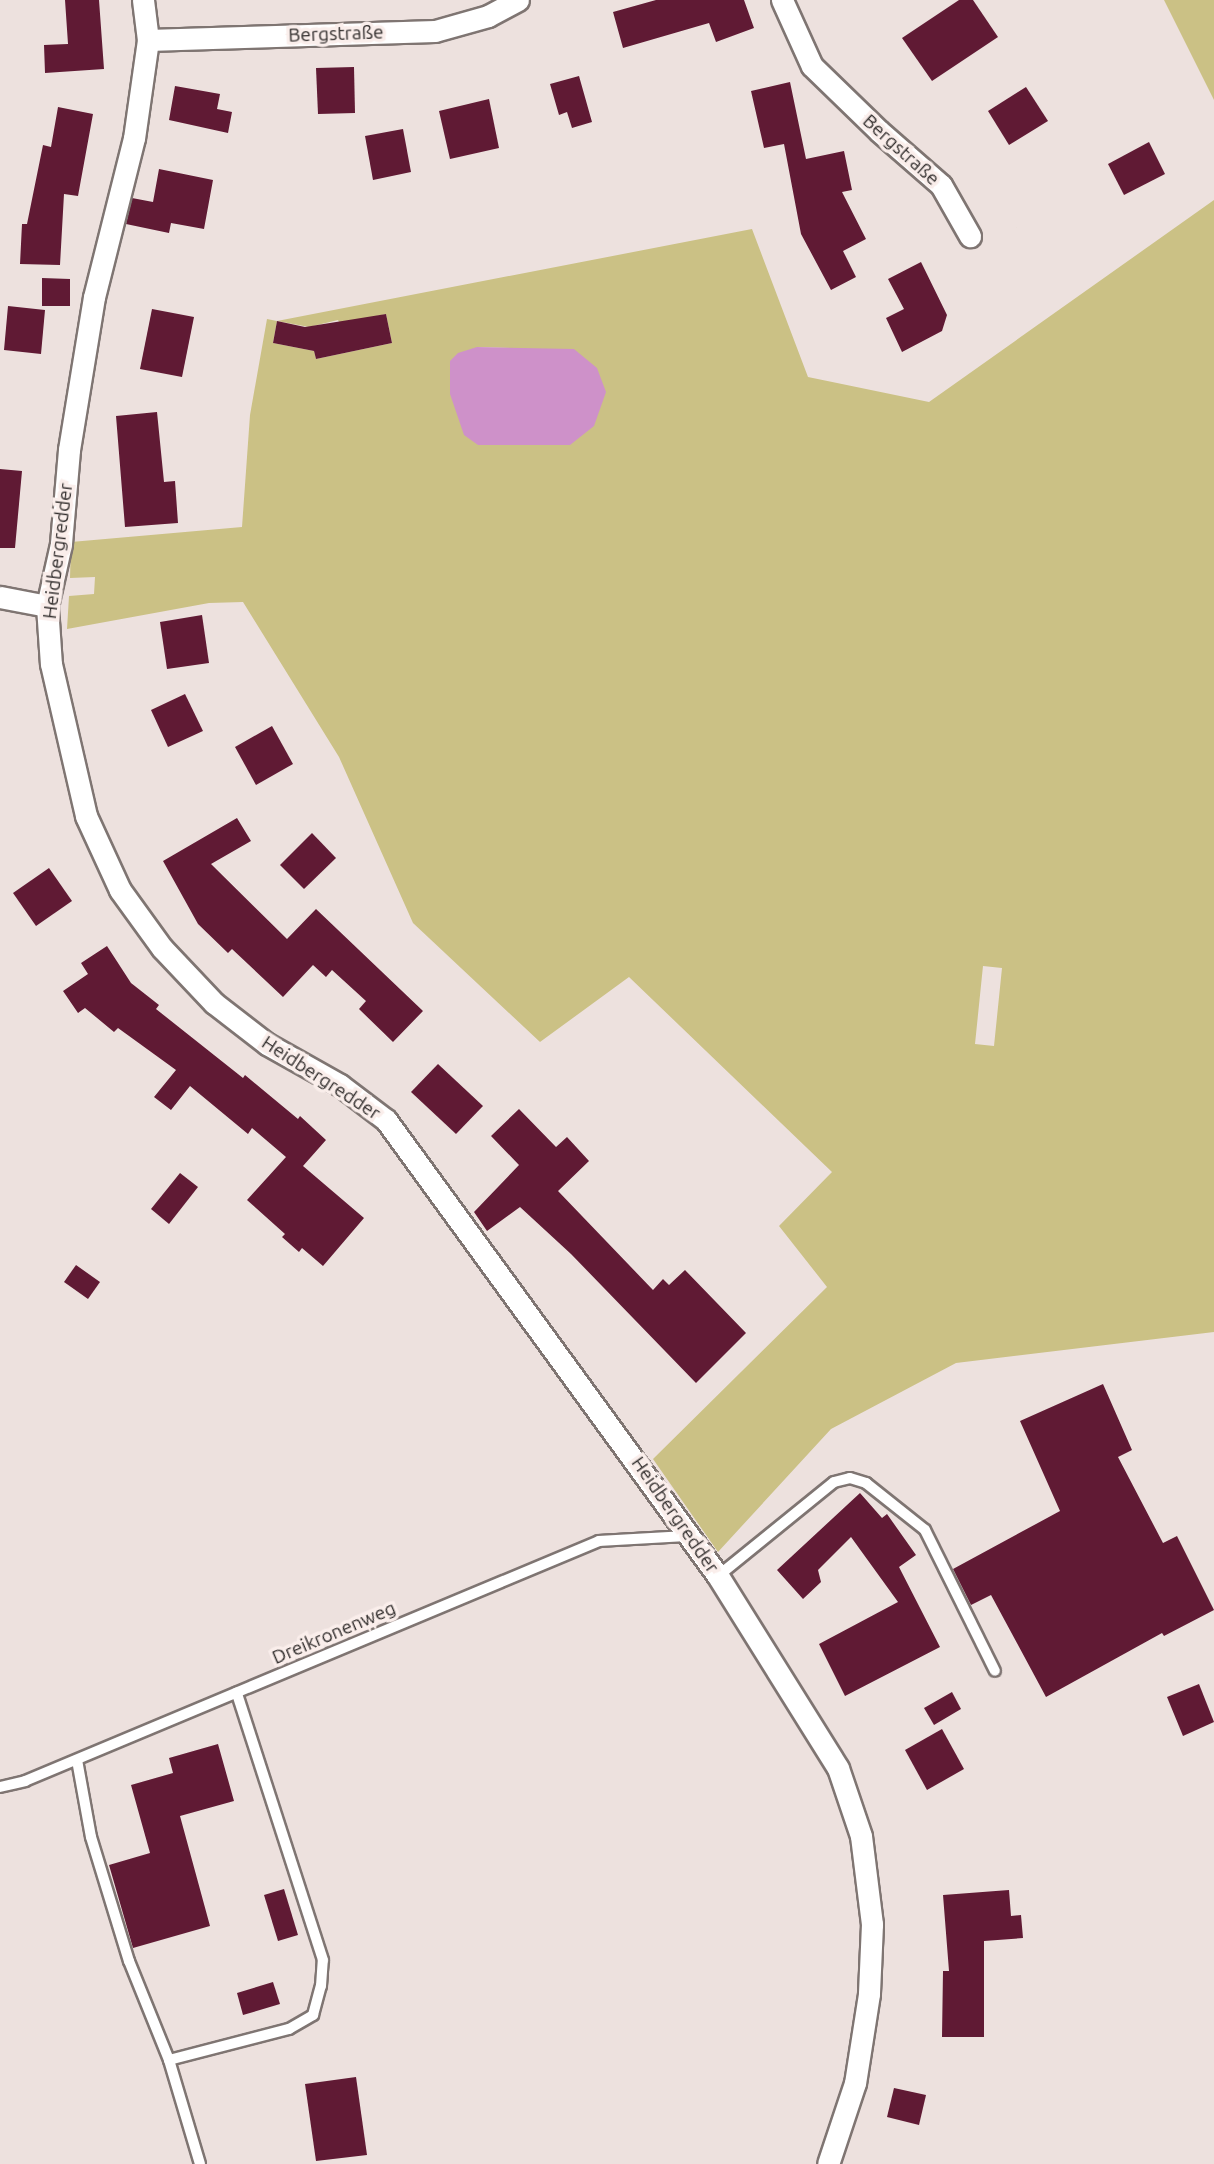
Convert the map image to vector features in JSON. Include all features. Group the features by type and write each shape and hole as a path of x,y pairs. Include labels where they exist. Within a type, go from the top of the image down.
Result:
{"street":[{"name":"Heidbergredder","path":"143,0 148,40 134,138 94,297 69,450 61,544 47,606 51,663 86,816 120,890 162,948 214,1003 267,1044 340,1085 386,1120 629,1450 686,1536 718,1576 838,1768 861,1836 872,1924 869,1994 855,2083 828,2164"},
{"name":"Bergstraße","path":"148,40 435,31 488,16 518,0"},
{"name":"Bergstraße","path":"782,0 812,66 878,131 941,185 970,236"},
{"path":"0,597 47,606"}],"lane":[{"path":"718,1576 834,1482 850,1478 866,1483 925,1530 995,1671"},
{"name":"Dreikronenweg","path":"0,1787 18,1784 77,1760 599,1541 686,1536"},
{"path":"169,2060 289,2029 313,2015 321,1986 323,1960 237,1693"},
{"path":"77,1760 91,1837 125,1948 169,2060 200,2164"}],"shaded area":[{"path":"1164,0 1214,0 1214,100"},
{"path":"1214,200 1214,1332 956,1363 831,1429 718,1552 653,1459 827,1287 779,1226 832,1172 629,977 540,1042 413,923 339,757 243,602 209,603 67,629 69,596 94,594 95,577 70,578 71,542 242,527 250,415 267,319 277,321 752,229 808,377 929,402","holes":["386,314 392,343 316,359 314,351 273,343 277,321 309,327 338,320 340,324","477,347 511,348 464,435","983,966 1002,968 994,1046 975,1044"]},
{"path":"477,347 574,349 597,368 606,392 594,426 570,445 478,445 464,435 450,394 450,361 458,353"}],"building":[{"path":"65,0 99,0 104,69 45,73 44,45 68,44"},
{"path":"656,0 744,0 754,28 716,42 709,23 623,48 613,12"},
{"path":"959,0 973,0 998,37 932,81 902,38"},
{"path":"354,67 355,113 318,114 316,68"},
{"path":"579,76 592,122 572,128 567,112 559,115 550,84"},
{"path":"790,82 806,159 844,151 852,190 842,192 866,239 843,251 856,277 831,290 801,234 784,144 764,148 751,91"},
{"path":"175,86 220,94 217,109 232,112 228,133 169,120"},
{"path":"1026,87 1048,121 1009,145 988,111"},
{"path":"489,99 499,148 450,159 439,111"},
{"path":"58,107 93,114 78,196 64,194 60,265 20,264 22,224 27,224 43,145 51,147"},
{"path":"403,129 411,172 373,180 365,136"},
{"path":"1149,142 1165,174 1124,195 1108,164"},
{"path":"159,169 213,180 204,229 171,223 169,233 126,224 132,198 153,202"},
{"path":"921,262 947,315 942,331 902,352 886,318 904,309 888,279"},
{"path":"42,278 70,279 70,306 42,306"},
{"path":"8,306 45,310 41,354 4,350"},
{"path":"152,309 194,317 182,377 140,369"},
{"path":"386,314 392,343 316,359 314,351 273,343 277,321 305,327"},
{"path":"157,412 164,482 175,481 178,523 125,527 116,416"},
{"path":"0,469 22,471 15,548 0,548"},
{"path":"202,615 209,663 167,669 160,622"},
{"path":"185,694 203,731 168,747 151,710"},
{"path":"272,726 293,764 256,785 235,747"},
{"path":"237,818 251,841 211,864 287,939 316,909 423,1011 393,1042 359,1009 366,1001 332,970 326,977 313,965 283,997 232,949 228,953 198,924 163,861"},
{"path":"312,833 336,858 304,889 280,865"},
{"path":"49,868 72,901 36,926 13,893"},
{"path":"107,946 131,983 159,1005 156,1009 243,1078 245,1075 298,1119 300,1116 326,1140 303,1166 364,1218 323,1266 302,1248 299,1252 282,1237 285,1234 247,1200 286,1157 252,1128 248,1134 190,1086 171,1110 154,1097 176,1070 118,1028 114,1032 85,1008 78,1013 63,991 88,974 81,963"},
{"path":"438,1064 483,1106 456,1134 411,1092"},
{"path":"519,1109 556,1147 567,1137 589,1161 558,1191 653,1290 663,1279 669,1285 685,1270 746,1333 696,1383 571,1254 520,1207 487,1231 474,1212 519,1165 491,1136"},
{"path":"180,1173 198,1187 169,1224 151,1209"},
{"path":"76,1265 100,1282 88,1299 64,1282"},
{"path":"1103,1384 1132,1450 1118,1457 1163,1543 1177,1536 1214,1610 1164,1636 1162,1633 1046,1697 991,1595 971,1605 953,1569 1060,1511 1020,1421"},
{"path":"860,1493 882,1518 887,1514 916,1555 899,1567 940,1647 845,1696 819,1644 898,1602 851,1537 818,1570 821,1582 803,1599 777,1570"},
{"path":"1199,1684 1214,1722 1183,1736 1167,1697"},
{"path":"952,1692 961,1709 934,1725 924,1708"},
{"path":"942,1729 964,1769 927,1790 905,1750"},
{"path":"218,1744 234,1801 180,1816 210,1926 133,1948 109,1865 150,1853 131,1785 173,1773 169,1758"},
{"path":"284,1889 298,1935 278,1941 264,1895"},
{"path":"1009,1890 1011,1916 1021,1915 1023,1938 984,1941 984,2037 942,2037 943,1971 949,1971 943,1895"},
{"path":"273,1982 280,2004 243,2015 237,1993"},
{"path":"356,2077 367,2155 316,2161 305,2084"},
{"path":"894,2088 926,2095 919,2125 887,2117"}]}
